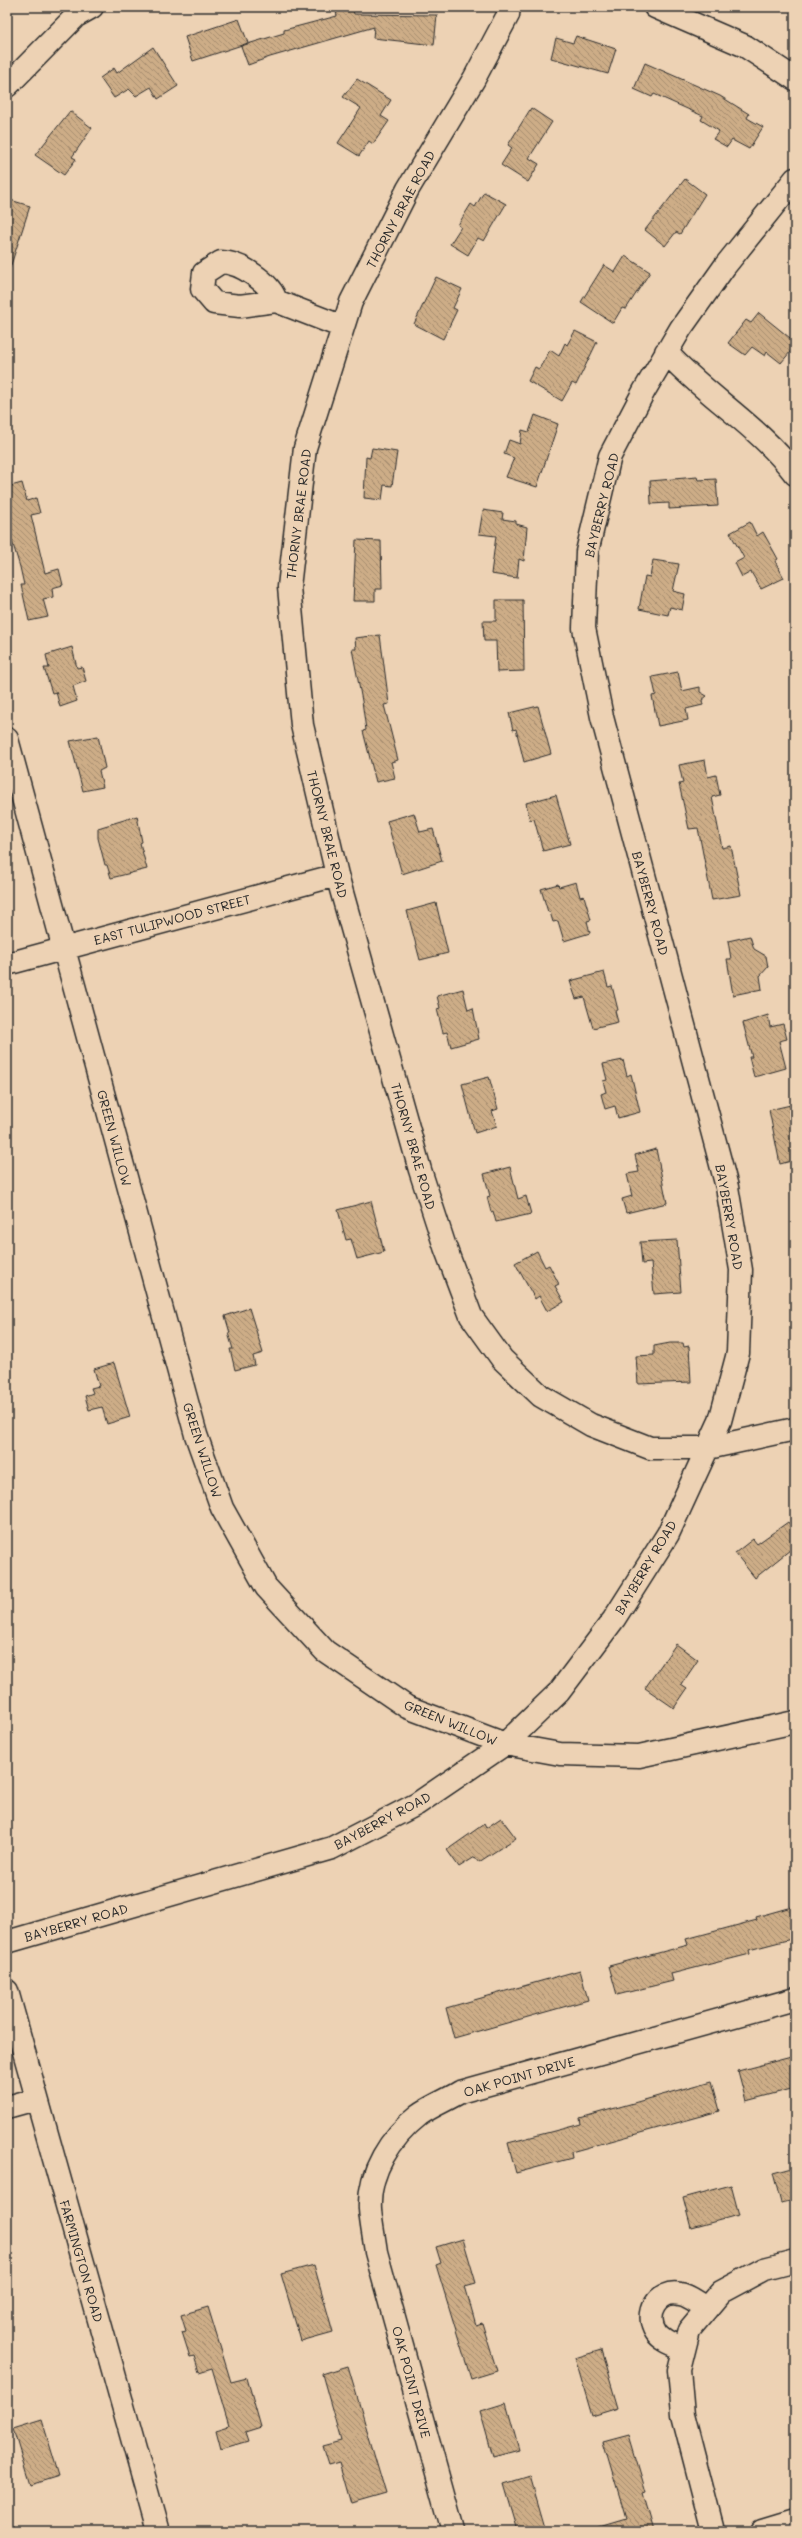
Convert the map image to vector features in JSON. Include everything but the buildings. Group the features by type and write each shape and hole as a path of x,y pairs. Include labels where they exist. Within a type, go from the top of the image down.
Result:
{"street":[{"path":"7,86 76,16 92,7"},
{"name":"THORNY BRAE ROAD","path":"510,7 508,15 474,79 408,189 351,302 305,448 289,587 302,725 337,875 420,1170 445,1247 471,1316 502,1359 541,1396 591,1425 650,1448 708,1448 795,1429"},
{"path":"655,7 745,46 795,79"},
{"name":"BAYBERRY ROAD","path":"7,1942 332,1848 418,1804 474,1763 505,1744 559,1692 614,1619 668,1534 708,1448 720,1421 738,1353 741,1270 727,1187 602,717 584,628 587,552 610,456 666,352 724,266 795,179"},
{"path":"276,301 343,327"},
{"path":"666,352 682,370 751,426 795,474"},
{"name":"GREEN WILLOW","path":"7,739 196,1435 225,1515 266,1587 325,1651 407,1707 505,1744 560,1754 639,1756 795,1722"},
{"name":"EAST TULIPWOOD STREET","path":"7,964 337,875"},
{"name":"FARMINGTON ROAD","path":"7,1991 158,2531"},
{"name":"OAK POINT DRIVE","path":"453,2531 376,2252 370,2208 374,2181 385,2152 403,2130 420,2114 460,2092 795,1999"},
{"path":"7,2107 36,2099"},
{"path":"713,2531 683,2414 679,2370 689,2330 721,2292 764,2269 795,2261"},
{"path":"684,2349 661,2338 656,2332 651,2314 653,2306 659,2298 668,2294 680,2294 707,2308"},
{"path":"762,2531 795,2521"}]}
